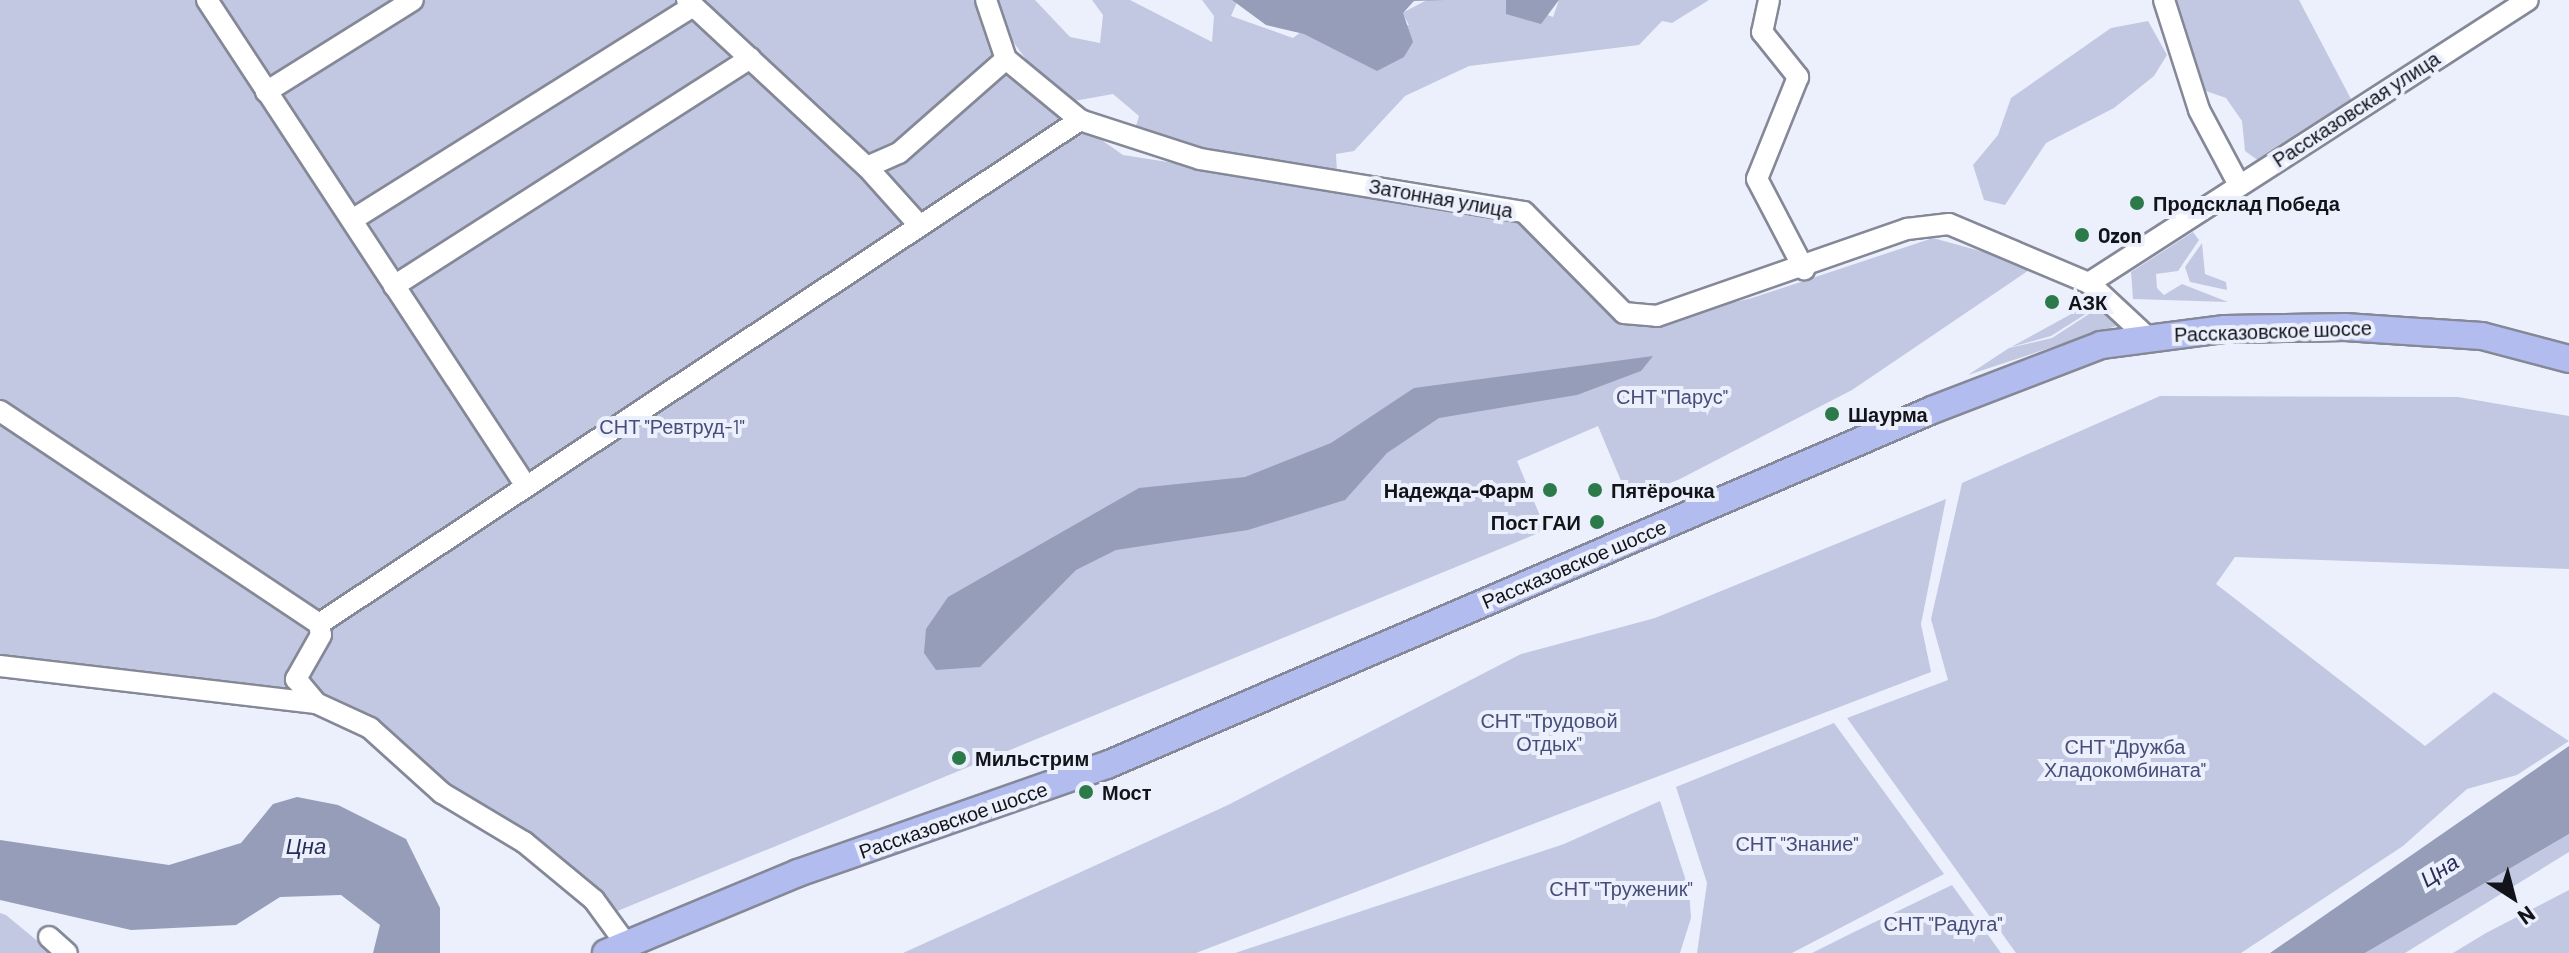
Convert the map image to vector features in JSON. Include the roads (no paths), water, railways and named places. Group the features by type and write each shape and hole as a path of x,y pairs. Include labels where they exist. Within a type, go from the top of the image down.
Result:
{"main road":[{"name":"Рассказовское шоссе","path":"616,949 798,873 1107,765 1932,410 2062,358 2146,336 2315,327 2446,331 2569,359"}],"street":[{"path":"207,0 524,483"},
{"path":"266,92 413,0"},
{"path":"867,167 899,153 1006,59 986,0"},
{"path":"1769,0 1762,32 1798,77 1757,179 1804,269"},
{"path":"2164,0 2199,110 2239,185"},
{"name":"Рассказовская улица","path":"2089,283 2528,0"},
{"path":"352,220 690,4 867,167 919,225"},
{"path":"394,286 750,58"},
{"name":"Затонная улица","path":"1006,59 1080,120 1200,159 1524,212 1624,313 1657,316 1804,269 1907,229 1949,224 2089,283"},
{"path":"319,624 524,483 1080,120"},
{"path":"2089,283 2146,336"},
{"path":"0,411 319,624 321,635 296,679 316,703"},
{"path":"0,666 316,703 370,728 442,793 524,842 586,892 616,949"},
{"path":"49,937 67,953"}],"water":[{"path":"1232,0 1445,0 1414,1 1403,13 1413,42 1404,57 1377,71 1304,34 1266,25"},
{"path":"1506,0 1559,0 1541,24 1506,14"},
{"path":"1653,356 1641,371 1577,395 1439,418 1387,453 1345,500 1248,530 1116,550 1076,570 980,667 936,670 924,653 926,629 948,597 1139,488 1245,477 1331,443 1414,388"},
{"path":"2569,746 2569,834 2365,953 2270,953"},
{"name":"Цна","path":"297,797 338,805 406,839 440,908 440,953 373,953 380,925 341,895 280,897 236,925 131,930 0,900 0,840 169,865 241,843 273,804"}],"place":[{"name":"Продсклад Победа","path":"2137,203"},
{"name":"Ozon","path":"2082,235"},
{"name":"АЗК","path":"2052,302"},
{"name":"Шаурма","path":"1832,414"},
{"name":"Надежда-Фарм","path":"1550,490"},
{"name":"Пятёрочка","path":"1595,490"},
{"name":"Пост ГАИ","path":"1597,522"},
{"name":"Мильстрим","path":"959,758"},
{"name":"Мост","path":"1086,792"}],"park label":[{"name":"СНТ \"Парус\"","path":"1672,396"},
{"name":"СНТ \"Ревтруд-1\"","path":"672,426"},
{"name":"СНТ \"Трудовой Отдых\"","path":"1549,732"},
{"name":"СНТ \"Дружба Хладокомбината\"","path":"2125,758"},
{"name":"СНТ \"Знание\"","path":"1797,843"},
{"name":"СНТ \"Труженик\"","path":"1621,888"},
{"name":"СНТ \"Радуга\"","path":"1943,923"}]}
